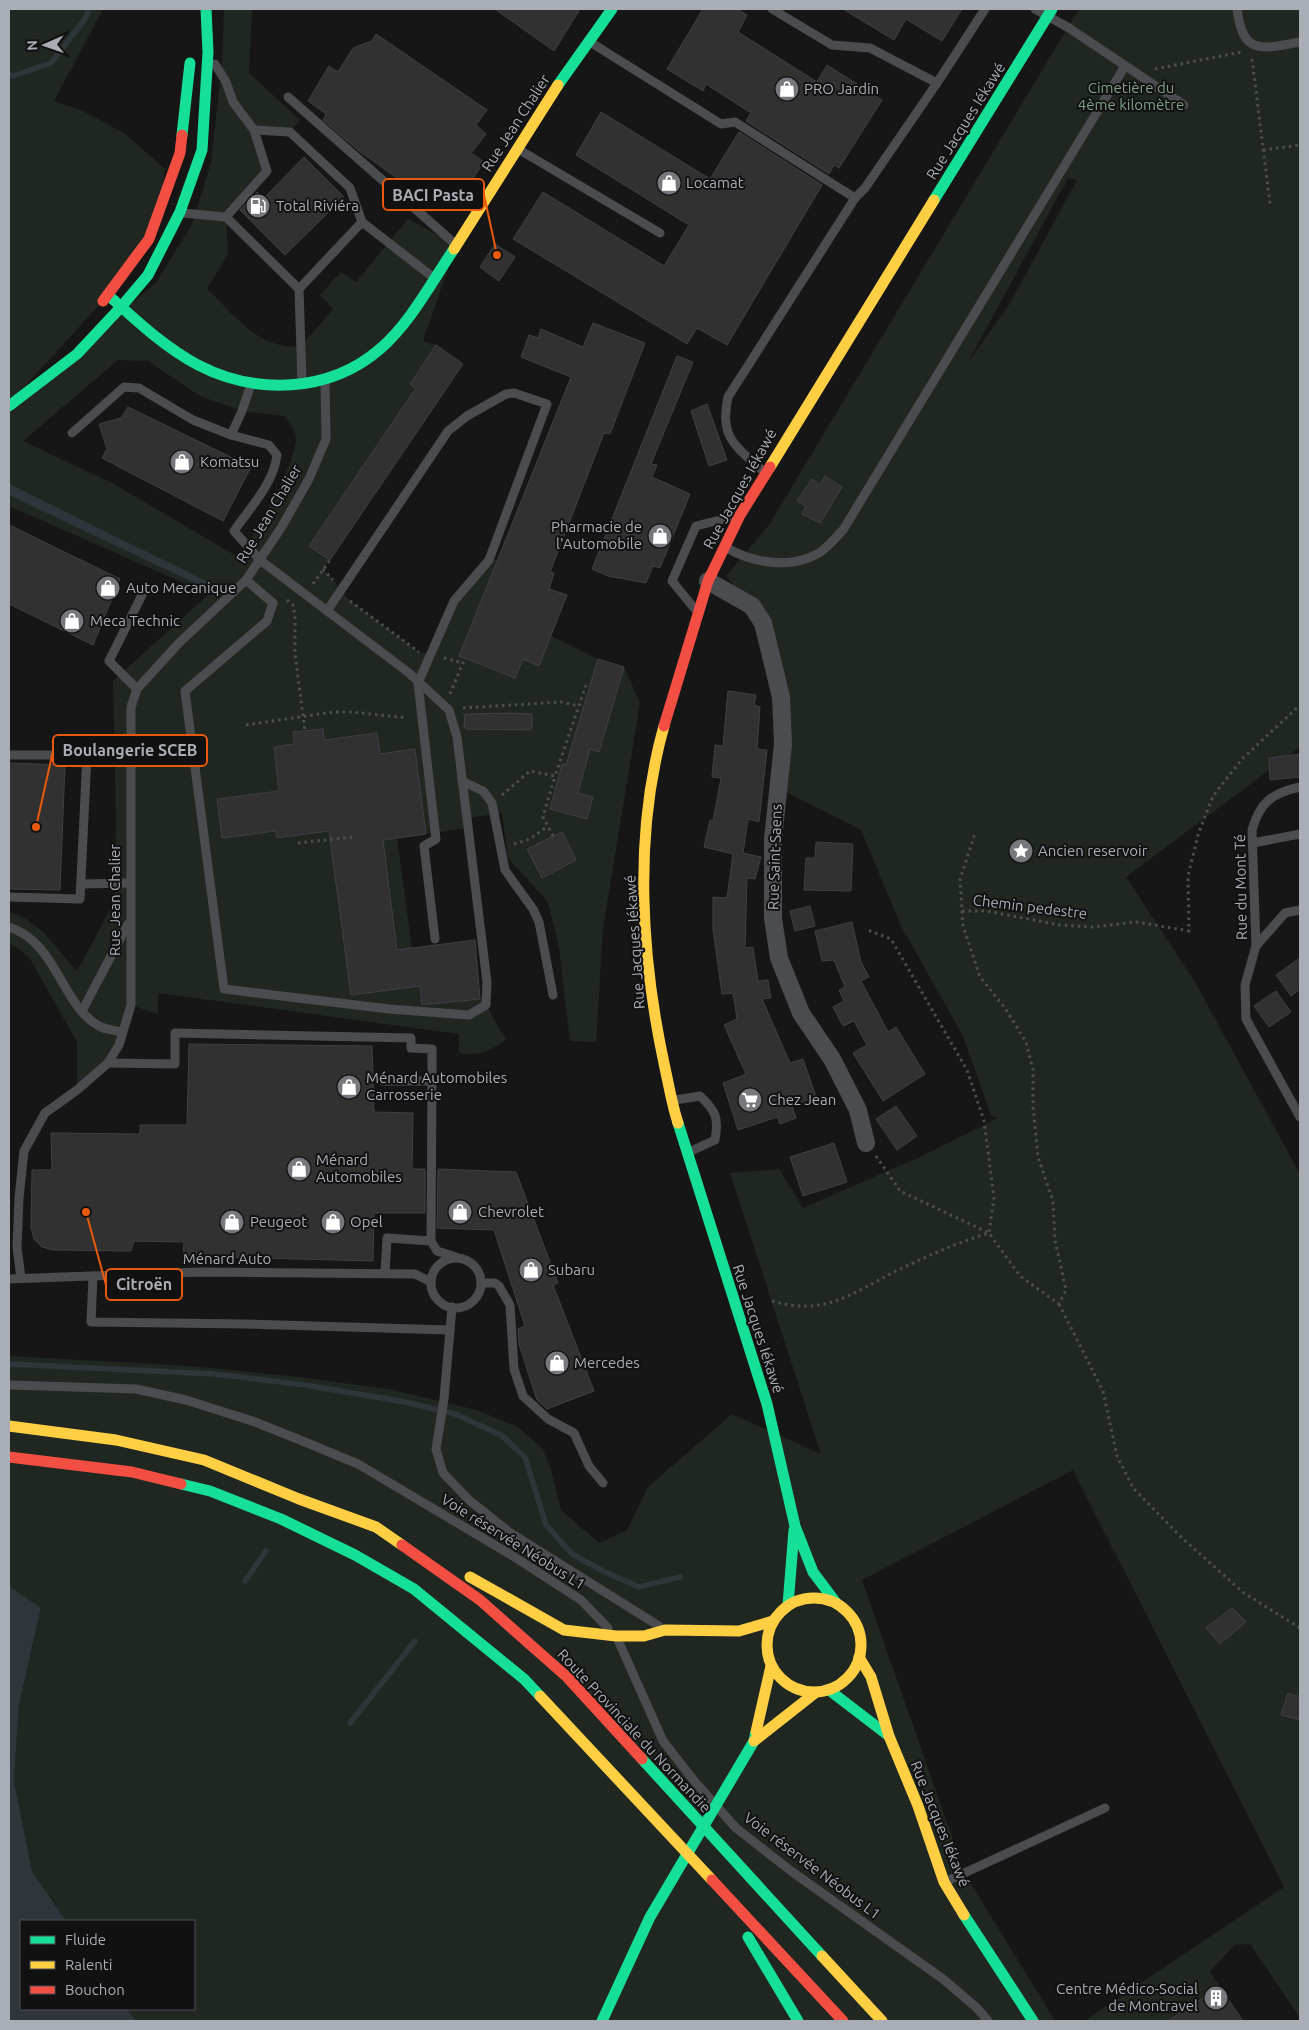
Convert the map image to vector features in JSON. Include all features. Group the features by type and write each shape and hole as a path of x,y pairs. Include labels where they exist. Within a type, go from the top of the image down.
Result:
{"main road":[{"path":"9,405 77,354 121,308 148,275 180,212 202,150 208,52 206,9"},
{"name":"Rue Jean Chalier","path":"325,382 370,358 400,330 517,148 588,41 612,9"},
{"name":"Rue Jacques Iékawé","path":"837,1604 813,1572 795,1526 766,1404 687,1153 673,1101 655,1021 645,910 645,844 652,785 661,738 696,612 708,581 740,514 764,472 1050,13"},
{"path":"96,310 149,239 180,153 190,56"},
{"name":"Rue Jacques Iékawé","path":"904,248 1007,60"},
{"path":"108,295 121,308 178,352 210,371 265,387 303,386 325,382"},
{"path":"9,405 52,358"},
{"name":"Route Provinciale du Normandie","path":"9,1426 116,1440 204,1460 376,1527 480,1600 567,1678 882,2021"},
{"path":"9,1457 132,1472 210,1492 281,1518 355,1555 414,1589 524,1679 842,2021"},
{"name":"Rue Jacques Iékawé","path":"788,1605 795,1526"},
{"path":"376,1527 564,1630 616,1636 644,1636 665,1630 738,1631 773,1621"},
{"path":"602,2021 614,2000 650,1917 754,1741 771,1666 767,1644 773,1621 788,1605 812,1598 837,1604 849,1613 857,1626 861,1642 859,1657 853,1671 843,1683 829,1690 815,1693 802,1691 790,1686 779,1678 771,1666"},
{"name":"Rue Jacques Iékawé","path":"859,1657 871,1677 889,1736 918,1806 944,1882 978,1939 1033,2021"},
{"path":"829,1690 889,1736"},
{"path":"754,1741 815,1693"},
{"path":"722,1893 798,2021"},
{"path":"638,1973 650,1917"}],"street":[{"name":"Rue Saint-Saens","path":"708,581 752,606 763,623 781,697 783,744 773,839 773,918 779,958 801,1013 832,1059 858,1110 866,1143"}],"lane":[{"path":"772,9 832,45 870,48 936,83"},
{"path":"764,472 732,442 724,417 728,397 855,198 865,188 985,9"},
{"path":"1237,9 1240,29 1248,42 1263,48 1300,42"},
{"path":"1033,12 1050,13 1069,28 1184,105"},
{"path":"588,41 721,124 735,122 855,198"},
{"path":"208,52 226,82 233,102 254,130 267,171 226,217"},
{"path":"724,546 748,559 786,563 817,554 843,530 1125,66"},
{"path":"288,98 456,245"},
{"path":"254,130 290,132 350,188 362,222 434,278"},
{"path":"517,148 660,233"},
{"path":"180,212 226,217 299,289 303,386"},
{"path":"299,289 362,222"},
{"name":"Rue Jean Chalier","path":"122,1032 130,1005 131,706 136,689 180,643 246,580 260,560 309,479 326,439 325,382"},
{"path":"231,435 251,384"},
{"path":"72,433 124,387 138,388 193,420 231,435 269,445 277,456 275,471 264,490 234,531 260,560 418,683 447,708 457,737 487,982 486,1005 469,1015 389,1009 224,989 185,692 267,622 273,603 246,580"},
{"path":"327,611 448,431 467,416 506,394 514,393 547,404 488,560 454,601 418,683 436,839 424,846 435,940"},
{"path":"696,612 672,581 696,526 740,514"},
{"path":"136,689 109,661 143,593"},
{"path":"9,755 87,756 80,899 9,897"},
{"path":"462,782 482,791 492,803 504,870 539,922 553,995"},
{"name":"Rue du Mont Té","path":"1300,787 1282,791 1271,798 1257,812 1252,830 1256,946 1245,985 1246,1019 1300,1117"},
{"path":"1253,843 1300,834"},
{"path":"81,884 130,883"},
{"path":"1256,946 1285,913 1300,910"},
{"path":"82,1011 129,921"},
{"path":"9,927 17,930 40,947 82,1011 101,1027 122,1032 119,1044 108,1063 77,1090 44,1113 24,1151 18,1217 18,1247 22,1278"},
{"path":"108,1063 175,1064 176,1033 411,1038 411,1048 432,1049 431,1241 437,1251 471,1262 480,1275 482,1283 476,1299 469,1304 452,1307 438,1299 431,1282 436,1268 442,1263 456,1258"},
{"path":"383,1081 432,1081"},
{"path":"673,1101 700,1096 713,1108 718,1125 715,1140 687,1153"},
{"path":"385,1273 387,1238 431,1241"},
{"name":"Ménard Auto","path":"9,1279 200,1272 385,1273 415,1274 431,1282"},
{"path":"93,1276 91,1322 450,1330"},
{"path":"482,1283 495,1283 499,1286 510,1305 514,1369 523,1396 548,1419 574,1433 589,1466 603,1483"},
{"path":"452,1307 444,1399 436,1449 443,1473 469,1500 509,1532 665,1630"},
{"name":"Voie réservée Néobus L1","path":"9,1385 136,1389 186,1400 255,1422 358,1464 513,1556 581,1600 616,1636 662,1741 736,1828 791,1872 943,1979 978,2008 988,2021"},
{"path":"944,1882 1105,1808"}],"path":[{"path":"1135,73 1251,51 1270,204"},
{"path":"1263,150 1300,145"},
{"path":"323,569 348,600 419,652 463,663"},
{"path":"281,595 293,605 295,617 295,654 305,731"},
{"path":"465,658 447,708 561,702 579,706"},
{"path":"553,836 543,817 587,682"},
{"name":"Chemin pedestre","path":"962,911 986,911 1060,925 1092,927 1137,922 1189,931 1188,876 1198,835 1212,796 1242,759 1300,704"},
{"path":"246,726 333,712 352,712 407,718 421,717"},
{"path":"407,718 408,726"},
{"path":"492,803 530,771 556,776"},
{"path":"506,844 518,844 530,839 548,826"},
{"path":"975,833 960,880 962,911 968,948 980,978 1005,1008 1026,1042 1033,1070 1032,1106 1038,1157 1054,1201 1055,1240 1066,1290 1059,1304"},
{"path":"298,843 353,837"},
{"path":"865,929 891,939 968,1070 984,1121 994,1198 989,1233"},
{"path":"866,1143 900,1191 989,1233 1020,1276 1059,1304 1103,1391 1117,1456 1133,1488 1183,1539 1244,1593 1300,1628"},
{"path":"772,1301 788,1305 816,1306 846,1298 954,1244 989,1233"}],"green space":[{"path":"9,9 103,9 54,101 83,111 124,133 165,169 160,209 108,295 9,404"},
{"path":"224,9 252,9 249,73 300,120 290,132 254,130 267,171 226,217 228,254 207,289 249,329 273,343 286,346 301,346 333,309 320,295 341,272 356,282 408,219 456,245 423,341 436,345 410,383 416,388 324,569 349,600 419,652 432,654 454,601 489,560 498,560 460,656 515,678 523,659 538,666 551,636 598,659 573,744 598,752 624,667 640,703 603,928 596,1042 570,1041 559,948 548,902 508,858 502,813 467,818 467,828 426,834 415,750 380,754 377,733 324,740 323,729 293,732 294,744 274,747 279,791 217,799 222,837 276,831 277,838 310,834 308,816 383,840 397,838 412,948 416,948 422,1006 482,998 506,1040 494,1048 473,1054 459,1053 459,1034 158,993 158,1014 131,1005 119,1045 77,1090 77,1042 29,957 16,947 9,945 9,912 20,916 39,929 77,971 115,901 116,819 113,681 209,594 9,506 9,406 156,283 192,224 211,163 222,63","holes":["118,360 148,361 200,396 242,411 285,416 294,431 296,436 295,448 283,480 264,516 238,557 114,484 23,441"]},
{"name":"Cimetière du 4ème kilomètre","path":"1079,9 1300,9 1300,747 1126,877 1195,982 1300,1174 1300,2018 1250,1944 1235,1945 1210,1971 1220,1987 1168,2021 1084,2021 1284,1887 1073,1470 862,1580 965,1874 1055,2021 136,2021 128,2010 195,2010 195,1920 65,1920 32,1871 14,1781 19,1705 41,1609 9,1586 9,1356 190,1366 290,1376 389,1389 477,1410 518,1427 541,1447 549,1463 561,1510 599,1543 627,1530 648,1487 732,1414 821,1454 730,1173 779,1169 803,1208 924,1155 998,1118 991,1116 963,1036 901,926 861,830 778,788 783,744 752,606 726,576 769,525","holes":["1068,178 1077,180 1009,305 968,362"]}],"shaded area":[{"path":"9,484 208,582 205,588 9,495"},
{"path":"9,1586 41,1608 19,1705 14,1781 32,1871 65,1920 20,1920 20,2010 128,2010 136,2021 9,2021"}],"building":[{"path":"495,9 580,9 554,51"},
{"path":"703,9 737,9 747,15 738,32 817,82 827,65 882,100 839,168 834,165 829,174 746,121 751,113 706,84 703,91 667,69"},
{"path":"843,9 962,9 942,41 906,19 894,40"},
{"path":"376,34 487,110 476,125 486,134 471,153 484,162 457,202 445,194 436,206 359,151 323,120 326,114 308,101 329,66 338,72 353,48 372,41"},
{"path":"601,112 710,179 739,132 822,185 727,345 697,328 687,344 513,239 543,192 664,266 689,225 576,155"},
{"name":"Total Riviéra","path":"304,157 344,197 285,255 240,210 257,192 264,198"},
{"path":"495,244 515,257 499,281 480,267"},
{"path":"593,323 645,343 610,434 604,433 550,572 554,573 549,589 567,595 539,666 523,659 515,678 459,656 571,377 521,357 529,335 538,338 541,329 583,347"},
{"path":"436,345 463,364 330,560 309,546 416,388 410,384"},
{"path":"677,356 693,362 651,464 657,465 652,477 690,494 660,568 653,566 646,583 608,576 592,569"},
{"path":"707,404 727,460 709,466 691,411"},
{"path":"128,407 251,467 223,521 102,458 107,449 99,424 121,418"},
{"path":"825,476 842,487 820,523 802,514 806,506 797,501 812,479 820,485"},
{"path":"9,525 120,579 93,645 9,604"},
{"path":"598,659 624,667 599,752 590,749 578,793 593,797 587,819 550,809 562,764 566,765"},
{"path":"728,691 756,695 754,705 760,707 757,749 767,750 759,822 748,819 743,853 761,857 755,879 747,878 745,948 753,947 758,981 768,980 771,998 762,999 790,1063 803,1059 816,1097 792,1106 796,1118 780,1124 777,1117 738,1130 723,1083 746,1074 724,1025 737,1019 733,993 722,994 713,929 713,897 727,898 733,854 704,847 710,820 713,821 721,778 712,777 715,745 723,746"},
{"path":"465,714 532,714 532,728 529,730 466,729 464,727"},
{"path":"323,729 324,740 377,733 380,754 415,749 426,834 383,840 397,950 475,940 480,999 422,1005 420,986 351,995 329,831 277,838 276,831 222,838 217,799 279,791 274,747 294,744 293,732"},
{"path":"1300,754 1300,777 1270,780 1269,758"},
{"path":"9,763 65,765 60,890 9,889"},
{"path":"562,832 576,860 542,878 527,849"},
{"path":"816,842 853,844 851,891 804,890 806,858 815,858"},
{"path":"810,906 815,926 795,931 790,911"},
{"path":"852,922 861,962 869,977 861,981 888,1032 896,1027 925,1074 883,1101 853,1053 867,1045 854,1021 843,1026 833,1007 844,1001 839,990 845,987 834,960 822,961 815,931"},
{"path":"1300,958 1300,989 1291,996 1276,975"},
{"path":"1276,991 1291,1012 1269,1027 1254,1006"},
{"name":"Ménard Automobiles","path":"189,1044 372,1046 374,1112 413,1113 412,1169 425,1169 425,1213 374,1213 373,1261 183,1256 184,1242 134,1241 131,1251 53,1250 42,1247 34,1239 31,1227 32,1170 52,1170 51,1133 140,1134 140,1125 187,1125"},
{"path":"896,1106 917,1136 897,1150 876,1119"},
{"path":"834,1143 847,1182 803,1196 790,1157"},
{"path":"438,1169 516,1172 558,1283 553,1285 594,1391 547,1409 537,1400 519,1344 518,1329 525,1326 494,1230 437,1228"},
{"path":"1232,1608 1246,1622 1220,1644 1206,1628"},
{"path":"1288,1693 1300,1697 1300,1720 1281,1715"},
{"name":"Centre Médico-Social de Montravel","path":"1220,1987 1243,2021 1168,2021"}],"waterway":[{"path":"9,74 13,76 51,63 85,19 89,9"},
{"path":"9,1364 214,1374 305,1385 400,1401 455,1414 501,1435 525,1457 546,1525 572,1554 603,1571 639,1587 680,1577"},
{"path":"245,1581 266,1551"},
{"path":"350,1723 415,1641"}],"traffic: fast":[{"path":"9,406 77,354 121,307 148,275 180,212 202,150 208,52 206,9"},
{"path":"558,85 612,9"},
{"path":"934,200 1052,9"},
{"path":"182,135 190,63"},
{"path":"108,295 162,342 198,365 220,375 244,381 268,385 292,385 338,374 360,364 380,349 411,314 454,249"},
{"path":"678,1123 767,1404 795,1526 813,1572 837,1604"},
{"path":"181,1484 210,1491 281,1519 355,1555 414,1589 524,1679 540,1696"},
{"path":"788,1605 794,1530"},
{"path":"829,1690 889,1736"},
{"path":"602,2021 650,1917 754,1741 756,1732"},
{"path":"642,1759 822,1956"},
{"path":"964,1915 1033,2021"},
{"path":"748,1937 798,2021"}],"traffic: slow":[{"path":"454,249 558,85"},
{"path":"770,467 934,200"},
{"path":"664,726 654,768 648,810 644,854 644,897 650,984 665,1068 678,1123"},
{"path":"9,1426 116,1440 204,1460 299,1499 376,1527 402,1545"},
{"path":"470,1577 564,1630 616,1636 644,1636 665,1630 739,1631 773,1621"},
{"path":"814,1598 832,1601 847,1612 858,1627 861,1645 858,1663 847,1678 832,1689 814,1692 796,1689 781,1678 770,1663 767,1645 770,1627 781,1612 796,1601 814,1598"},
{"path":"859,1657 871,1677 889,1736 918,1806 944,1882 964,1915"},
{"path":"756,1732 771,1666"},
{"path":"754,1741 815,1693"},
{"path":"540,1696 712,1880"},
{"path":"822,1956 882,2021"}],"traffic: jam":[{"path":"103,301 149,239 180,153 182,135"},
{"path":"664,726 708,581 740,515 770,467"},
{"path":"9,1457 132,1472 181,1484"},
{"path":"402,1545 480,1600 567,1677 642,1759"},
{"path":"712,1880 843,2021"}],"place":[{"name":"PRO Jardin","path":"787,89"},
{"name":"Locamat","path":"669,183"},
{"name":"Total Riviéra","path":"258,206"},
{"name":"BACI Pasta","path":"497,255"},
{"name":"Komatsu","path":"182,462"},
{"name":"Pharmacie de l'Automobile","path":"660,536"},
{"name":"Auto Mecanique","path":"108,588"},
{"name":"Meca Technic","path":"72,621"},
{"name":"Boulangerie SCEB","path":"36,827"},
{"name":"Ancien reservoir","path":"1021,851"},
{"name":"Ménard Automobiles Carrosserie","path":"349,1087"},
{"name":"Chez Jean","path":"750,1100"},
{"name":"Ménard Automobiles","path":"299,1169"},
{"name":"Citroën","path":"86,1212"},
{"name":"Chevrolet","path":"460,1212"},
{"name":"Peugeot","path":"232,1222"},
{"name":"Opel","path":"333,1222"},
{"name":"Subaru","path":"531,1270"},
{"name":"Mercedes","path":"557,1363"},
{"name":"Centre Médico-Social de Montravel","path":"1216,1998"}]}
